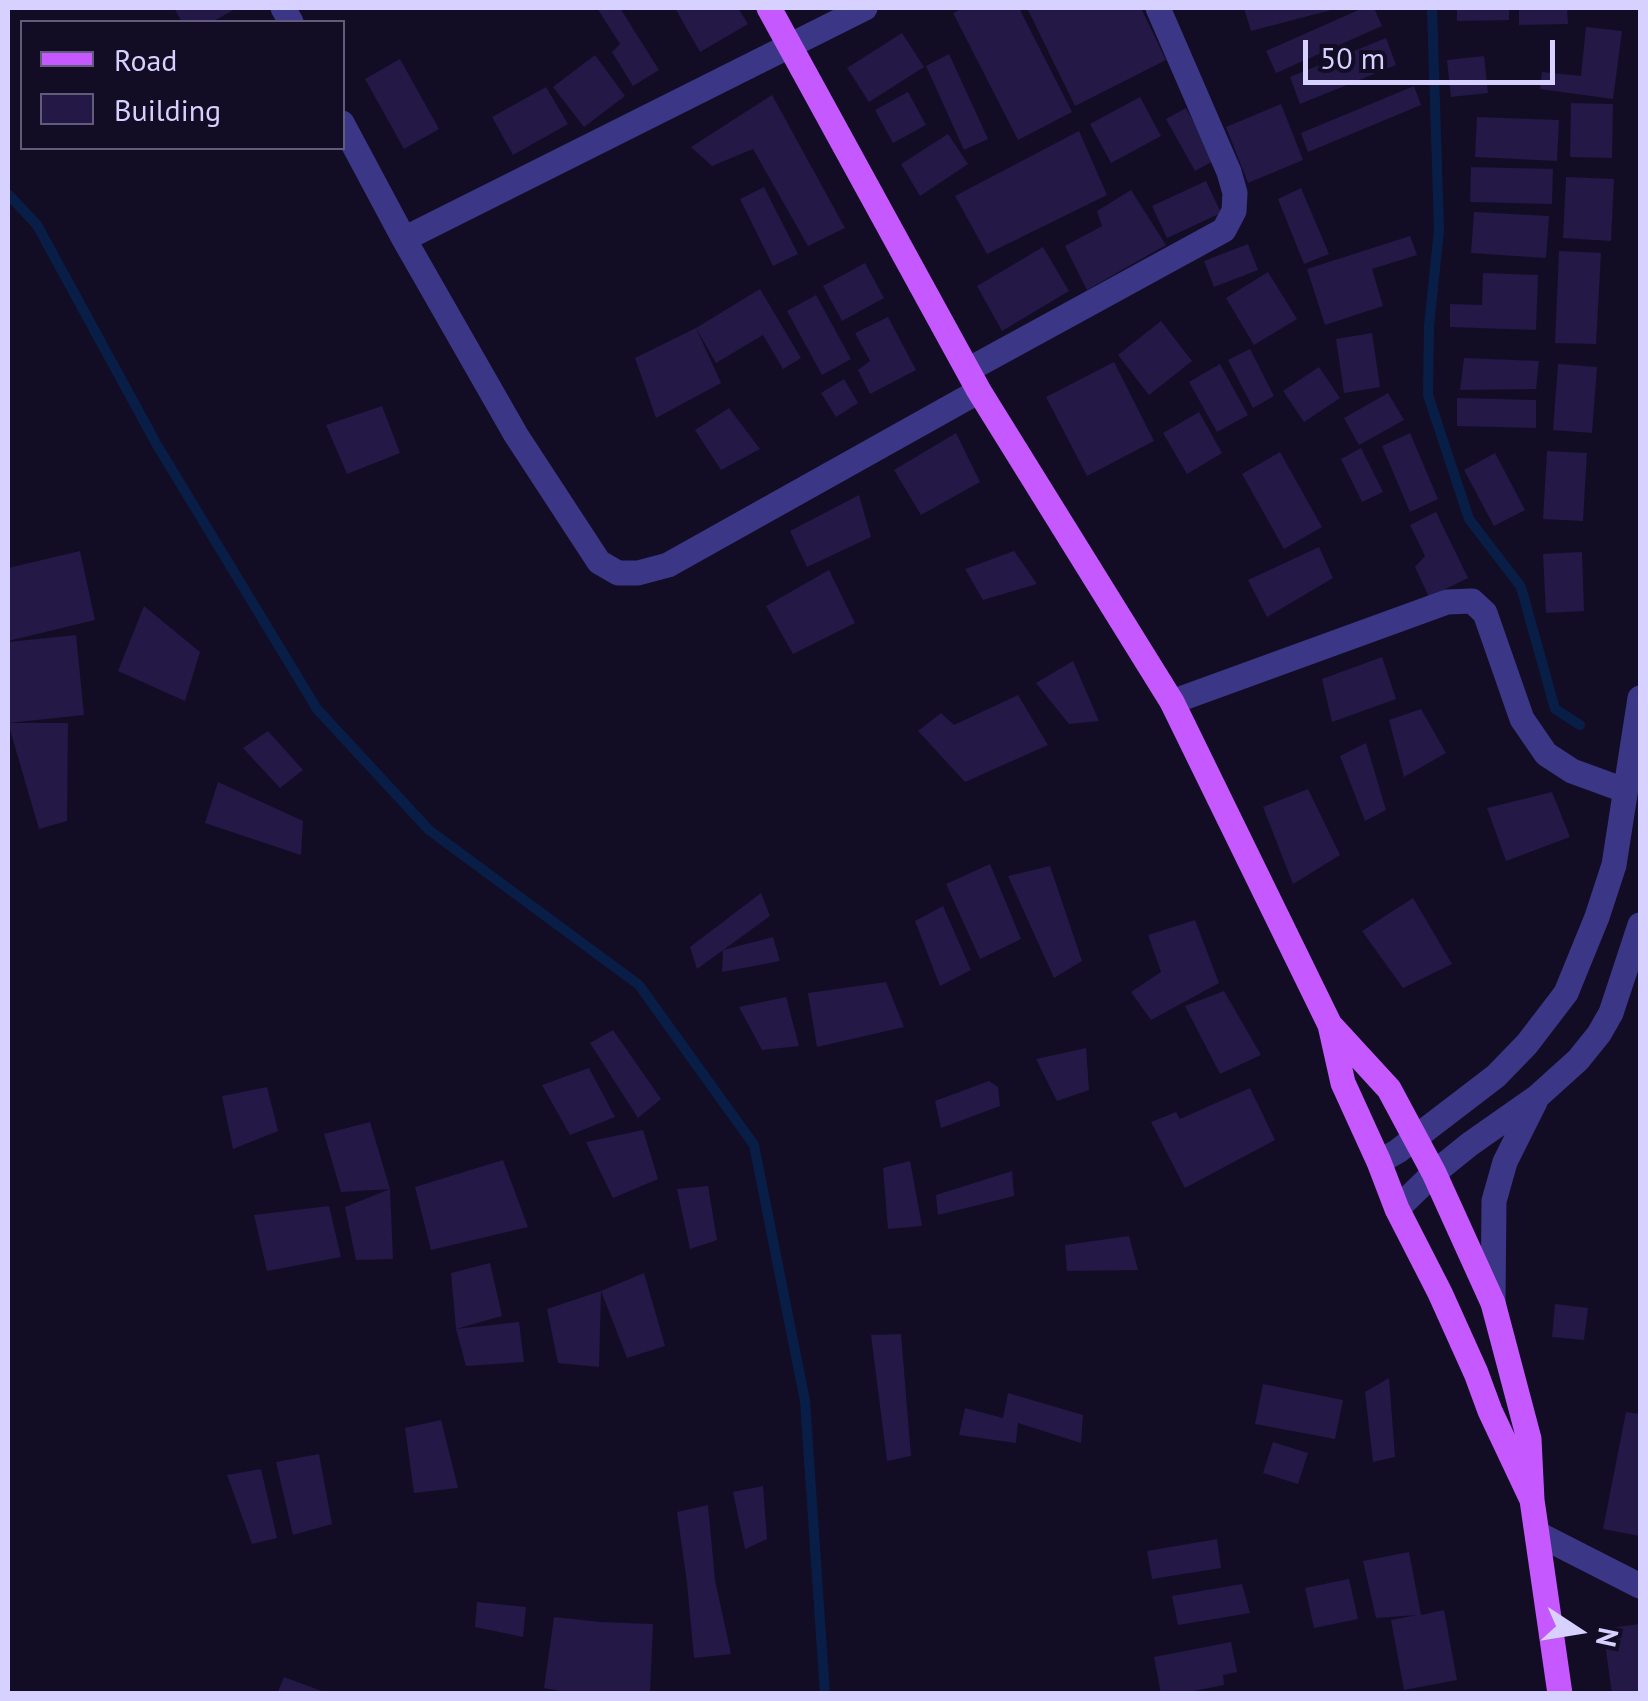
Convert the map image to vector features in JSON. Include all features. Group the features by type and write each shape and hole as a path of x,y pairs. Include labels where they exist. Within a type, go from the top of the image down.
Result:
{"main road":[{"path":"769,8 974,380 1172,702 1330,1024 1343,1083 1532,1500"},
{"path":"1330,1024 1389,1088 1434,1173 1493,1304 1529,1439 1532,1500 1560,1694"}],"street":[{"path":"404,239 864,8"},
{"path":"345,129 526,451 599,562 618,573 638,573 668,565 1224,230 1234,211 1232,183 1158,8"},
{"path":"1172,702 1446,602 1472,601 1485,612 1522,719 1546,754 1572,771 1624,790"},
{"path":"1379,1162 1496,1076 1528,1044 1566,993 1614,865 1640,698"},
{"path":"1397,1209 1434,1173 1537,1098 1578,1060 1611,1012 1640,926"},
{"path":"1493,1304 1494,1201 1505,1162 1537,1098"},
{"path":"1538,1534 1640,1586"}],"building":[{"path":"174,8 237,8 216,20 181,20"},
{"path":"597,8 620,8 659,70 633,86 612,52 620,44"},
{"path":"675,8 738,8 748,24 700,52"},
{"path":"963,8 1019,8 1072,112 1018,140 953,13"},
{"path":"1027,8 1141,8 1166,60 1075,106"},
{"path":"1244,8 1335,8 1335,9 1251,31"},
{"path":"1363,8 1374,8 1382,26 1276,73 1266,51"},
{"path":"1457,8 1509,8 1509,20 1457,21"},
{"path":"1519,8 1567,8 1568,24 1519,25"},
{"path":"1586,27 1622,31 1613,99 1540,89 1542,72 1581,76"},
{"path":"902,33 924,67 869,102 847,68"},
{"path":"1386,38 1396,65 1300,104 1290,77"},
{"path":"949,54 988,139 964,150 926,66"},
{"path":"595,55 625,96 584,127 553,87"},
{"path":"1484,56 1488,93 1451,97 1447,60"},
{"path":"400,59 439,129 404,149 365,79"},
{"path":"1414,86 1421,105 1308,152 1301,133"},
{"path":"546,87 568,124 513,155 492,117"},
{"path":"908,92 926,125 893,143 875,110"},
{"path":"772,95 845,228 808,246 753,149 712,166 691,147"},
{"path":"1140,97 1161,136 1111,163 1090,124"},
{"path":"1571,103 1613,104 1612,158 1570,157"},
{"path":"1281,104 1303,160 1248,183 1226,127"},
{"path":"1186,108 1215,160 1195,171 1166,119"},
{"path":"1477,117 1559,120 1557,161 1475,157"},
{"path":"1079,131 1107,195 987,254 955,196"},
{"path":"948,134 968,164 920,196 901,164"},
{"path":"1471,167 1553,169 1552,204 1470,202"},
{"path":"1566,177 1614,179 1611,241 1563,238"},
{"path":"1206,181 1221,213 1167,238 1152,206"},
{"path":"764,187 798,254 773,266 740,199"},
{"path":"1301,188 1329,254 1304,264 1278,199"},
{"path":"1131,190 1166,245 1087,290 1065,246 1102,226 1097,211"},
{"path":"1474,212 1549,216 1546,258 1471,253"},
{"path":"1410,236 1417,255 1372,269 1383,306 1325,325 1307,269"},
{"path":"1248,244 1258,270 1214,287 1204,261"},
{"path":"1043,247 1069,291 1002,331 977,286"},
{"path":"1559,251 1601,253 1596,344 1555,343"},
{"path":"865,263 884,298 842,321 823,286"},
{"path":"1268,272 1297,319 1254,345 1226,298"},
{"path":"1483,273 1538,275 1536,330 1450,327 1450,304 1482,305"},
{"path":"760,289 801,358 783,369 763,335 716,363 696,328"},
{"path":"816,295 851,359 822,375 787,311"},
{"path":"888,317 916,370 870,394 858,370 870,361 855,333"},
{"path":"1161,321 1192,361 1149,395 1118,355"},
{"path":"696,328 721,383 656,418 635,358"},
{"path":"1372,333 1380,387 1344,393 1336,339"},
{"path":"1250,349 1274,396 1253,408 1228,360"},
{"path":"1464,358 1539,361 1536,389 1460,390"},
{"path":"1114,362 1154,441 1087,476 1046,397"},
{"path":"1220,364 1248,415 1217,432 1189,382"},
{"path":"1558,364 1597,367 1592,433 1553,430"},
{"path":"1319,367 1340,398 1304,422 1283,391"},
{"path":"844,379 858,403 836,417 821,393"},
{"path":"1388,393 1404,420 1359,445 1344,418"},
{"path":"1457,398 1536,400 1536,428 1457,426"},
{"path":"382,406 400,453 347,474 326,425"},
{"path":"729,408 760,449 721,470 695,430"},
{"path":"1199,412 1222,453 1187,474 1163,433"},
{"path":"956,433 980,482 921,515 894,470"},
{"path":"1410,433 1438,499 1410,512 1382,446"},
{"path":"1361,448 1383,492 1362,502 1341,459"},
{"path":"1547,451 1587,453 1583,521 1543,519"},
{"path":"1280,452 1322,527 1284,549 1242,474"},
{"path":"1495,453 1525,510 1494,526 1464,470"},
{"path":"859,495 871,537 807,567 790,531"},
{"path":"1436,512 1468,578 1429,597 1415,567 1425,556 1410,525"},
{"path":"1319,547 1333,578 1267,617 1248,580"},
{"path":"80,551 95,620 8,641 8,568"},
{"path":"1014,551 1037,584 983,600 965,569"},
{"path":"1582,552 1584,611 1546,613 1543,554"},
{"path":"829,570 855,623 793,654 766,606"},
{"path":"144,606 200,652 185,701 118,671"},
{"path":"76,635 84,715 8,723 8,642"},
{"path":"1382,657 1396,699 1332,722 1322,679"},
{"path":"1073,661 1099,721 1069,724 1036,683"},
{"path":"1018,695 1048,745 965,782 918,731 941,713 954,725"},
{"path":"1421,709 1446,753 1404,777 1389,720"},
{"path":"8,723 68,723 67,821 39,829"},
{"path":"268,731 303,770 280,788 243,748"},
{"path":"1366,743 1386,810 1365,821 1340,756"},
{"path":"218,782 303,821 301,855 205,823"},
{"path":"1308,789 1340,855 1293,884 1263,807"},
{"path":"1552,792 1570,837 1506,861 1487,808"},
{"path":"990,864 1021,939 980,959 946,884"},
{"path":"1050,866 1082,961 1054,978 1008,876"},
{"path":"761,893 770,916 697,969 690,947"},
{"path":"1413,898 1452,964 1403,988 1362,931"},
{"path":"943,906 971,970 940,986 915,921"},
{"path":"1195,920 1219,983 1151,1020 1131,992 1161,972 1148,935"},
{"path":"773,937 780,961 722,972 723,950"},
{"path":"886,982 904,1027 817,1047 808,993"},
{"path":"1224,991 1261,1055 1220,1074 1185,1006"},
{"path":"786,997 799,1046 762,1050 739,1007"},
{"path":"613,1030 661,1099 638,1118 590,1043"},
{"path":"1086,1048 1089,1090 1057,1101 1036,1059"},
{"path":"589,1068 615,1117 570,1135 542,1085"},
{"path":"989,1081 998,1087 1000,1106 941,1128 935,1101"},
{"path":"267,1087 278,1131 233,1149 222,1096"},
{"path":"1250,1088 1275,1140 1185,1188 1151,1122 1176,1112 1180,1119"},
{"path":"370,1122 390,1189 341,1192 324,1134"},
{"path":"643,1130 658,1179 613,1198 586,1142"},
{"path":"503,1160 528,1227 431,1250 415,1187"},
{"path":"910,1161 922,1226 888,1229 883,1168"},
{"path":"1012,1171 1014,1196 938,1215 936,1195"},
{"path":"708,1186 717,1240 690,1249 677,1189"},
{"path":"390,1189 393,1259 356,1260 345,1207"},
{"path":"329,1206 341,1257 267,1271 254,1215"},
{"path":"1129,1236 1138,1270 1067,1271 1065,1245"},
{"path":"490,1263 502,1316 456,1329 451,1273"},
{"path":"644,1273 665,1346 627,1358 601,1291"},
{"path":"601,1291 599,1367 558,1363 547,1309"},
{"path":"1555,1304 1588,1308 1584,1340 1552,1337"},
{"path":"519,1322 524,1362 466,1366 456,1329"},
{"path":"901,1334 911,1456 887,1461 871,1335"},
{"path":"1389,1378 1395,1457 1373,1462 1365,1392"},
{"path":"1263,1384 1343,1400 1335,1439 1255,1424"},
{"path":"1008,1393 1083,1415 1081,1443 1018,1423 1016,1443 959,1435 965,1408 1003,1418"},
{"path":"1626,1412 1640,1414 1640,1536 1603,1529"},
{"path":"441,1420 458,1488 414,1493 405,1428"},
{"path":"1273,1442 1308,1453 1298,1484 1263,1473"},
{"path":"319,1454 332,1524 293,1535 276,1462"},
{"path":"261,1469 277,1538 252,1544 227,1475"},
{"path":"763,1486 767,1539 745,1549 733,1492"},
{"path":"708,1505 715,1580 731,1654 694,1658 677,1512"},
{"path":"1217,1539 1221,1568 1152,1579 1147,1551"},
{"path":"1409,1552 1421,1615 1444,1610 1457,1680 1404,1690 1391,1620 1417,1615 1376,1618 1363,1561"},
{"path":"1349,1579 1358,1619 1314,1628 1305,1588"},
{"path":"1242,1584 1250,1613 1178,1625 1172,1596"},
{"path":"477,1602 526,1607 523,1637 475,1627"},
{"path":"554,1617 653,1624 650,1693 576,1694 544,1688"},
{"path":"1640,1624 1640,1694 1612,1694 1603,1629"},
{"path":"1231,1642 1237,1672 1223,1675 1224,1685 1161,1694 1154,1657"},
{"path":"284,1677 327,1693 327,1694 277,1694"}],"waterway":[{"path":"1432,8 1439,230 1429,326 1428,395 1469,519 1521,587 1555,709 1580,725"},
{"path":"8,194 37,225 157,445 317,709 429,830 639,985 754,1145 805,1401 825,1694"}]}
